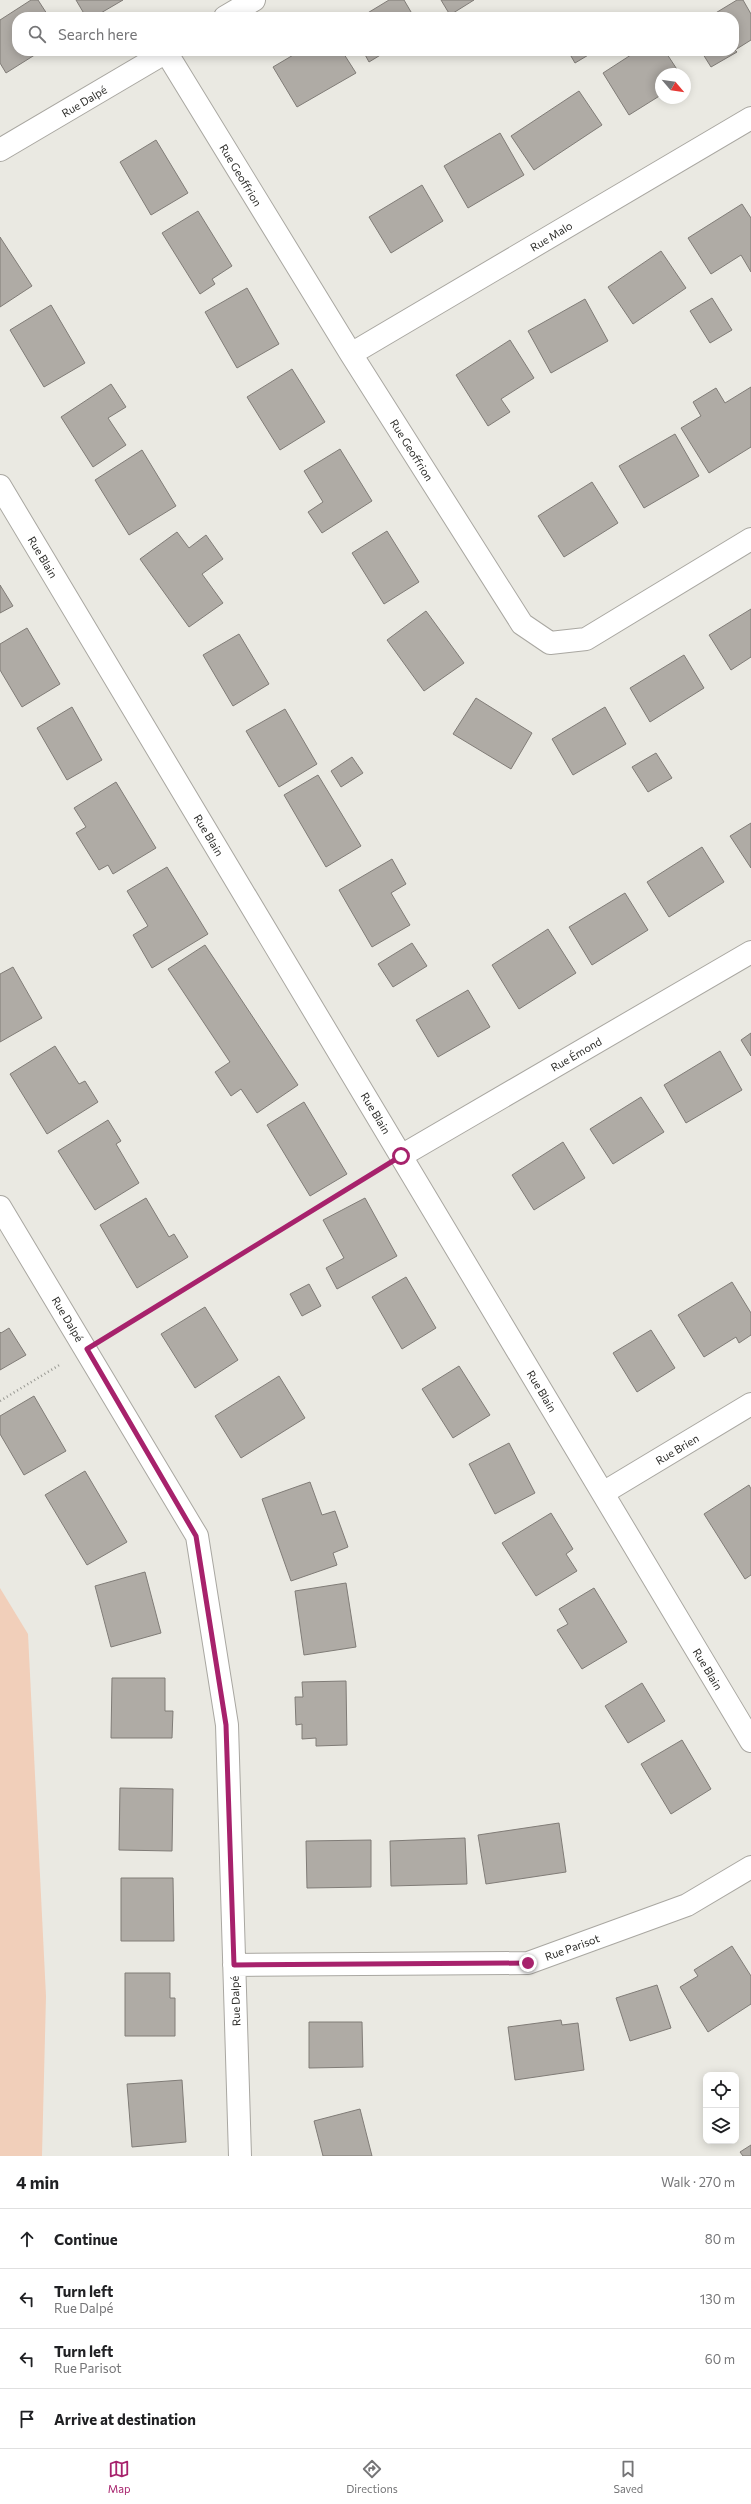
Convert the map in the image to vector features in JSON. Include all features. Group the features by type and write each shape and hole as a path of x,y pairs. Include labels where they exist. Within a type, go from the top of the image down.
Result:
{"street":[{"path":"234,12 254,0"},
{"name":"Rue Dalpé","path":"0,150 159,56"},
{"name":"Rue Geoffrion","path":"170,56 351,354 522,624 550,643 586,639 751,539"},
{"name":"Rue Malo","path":"351,354 751,118"},
{"name":"Rue Blain","path":"0,486 751,1740"},
{"name":"Rue Émond","path":"401,1156 751,952"},
{"name":"Rue Dalpé","path":"0,1207 87,1349 196,1536 226,1725 240,2156"},
{"name":"Rue Brien","path":"603,1493 751,1404"},
{"name":"Rue Parisot","path":"234,1965 528,1963 687,1905 751,1867"}],"path":[{"path":"0,1401 401,1156"}],"shaded area":[{"path":"0,1588 28,1634 46,1996 42,2156 0,2156"}],"building":[{"path":"31,0 38,0 46,12 12,12"},
{"path":"76,0 123,0 103,12 83,12"},
{"path":"389,0 404,0 411,12 369,12"},
{"path":"441,0 474,0 455,12 448,12"},
{"path":"737,0 743,0 751,14 751,40 739,48 739,12 717,12"},
{"path":"12,12 12,56 33,56 6,73 0,63 0,20"},
{"path":"292,56 345,56 356,73 297,107 273,67"},
{"path":"366,56 379,56 369,62"},
{"path":"571,56 587,56 575,63"},
{"path":"629,56 668,56 676,68 655,68 655,99 629,115 603,73"},
{"path":"704,56 730,56 711,67"},
{"path":"579,91 602,125 534,170 511,136"},
{"path":"500,133 524,175 468,208 444,166"},
{"path":"156,140 188,193 151,215 120,162"},
{"path":"422,185 443,221 391,253 369,217"},
{"path":"742,204 751,218 751,272 741,255 711,274 688,238"},
{"path":"198,211 232,266 212,279 215,284 200,294 162,233"},
{"path":"0,237 32,286 0,307"},
{"path":"661,251 686,288 633,324 608,287"},
{"path":"247,288 279,344 237,368 205,312"},
{"path":"712,298 732,330 710,343 690,311"},
{"path":"585,299 608,341 551,373 528,331"},
{"path":"51,305 85,363 44,387 10,330"},
{"path":"510,340 534,378 501,399 510,412 488,426 456,375"},
{"path":"292,369 325,422 280,450 247,397"},
{"path":"111,384 126,407 108,418 126,445 93,467 61,417"},
{"path":"751,387 751,447 709,473 681,428 701,416 693,402 716,388 725,403"},
{"path":"675,434 699,476 644,508 619,466"},
{"path":"340,449 372,501 322,533 308,512 323,502 304,471"},
{"path":"142,450 176,506 129,535 95,480"},
{"path":"592,482 618,523 564,557 538,516"},
{"path":"387,531 419,582 384,604 352,553"},
{"path":"177,532 189,548 206,535 223,559 202,574 223,603 189,627 140,559"},
{"path":"0,585 13,606 0,613"},
{"path":"751,609 751,657 731,670 709,635"},
{"path":"426,611 464,663 424,691 387,640"},
{"path":"27,628 60,684 22,707 0,670 0,644"},
{"path":"239,634 269,684 233,706 203,655"},
{"path":"684,655 704,688 650,722 630,688"},
{"path":"476,698 532,733 511,769 453,734"},
{"path":"72,707 102,760 67,780 37,728"},
{"path":"605,707 626,744 573,775 552,739"},
{"path":"285,709 317,764 279,787 246,731"},
{"path":"656,753 672,778 648,792 632,767"},
{"path":"352,757 363,773 341,787 331,771"},
{"path":"318,775 361,846 326,867 284,795"},
{"path":"116,782 156,848 113,874 108,865 99,870 76,833 86,827 74,808"},
{"path":"751,823 751,868 730,836"},
{"path":"702,847 724,882 669,917 647,882"},
{"path":"392,859 406,884 391,893 410,925 372,947 339,890"},
{"path":"167,867 208,934 152,968 133,935 148,926 127,891"},
{"path":"625,893 648,930 592,965 569,927"},
{"path":"548,929 576,973 519,1009 492,965"},
{"path":"412,943 427,966 393,987 378,964"},
{"path":"205,945 298,1085 257,1113 241,1089 231,1096 215,1072 230,1062 168,969"},
{"path":"13,967 42,1018 0,1042 0,974"},
{"path":"468,990 490,1027 438,1057 416,1020"},
{"path":"751,1033 751,1056 741,1040"},
{"path":"55,1046 79,1084 85,1081 98,1102 47,1134 10,1074"},
{"path":"720,1051 742,1090 686,1123 664,1085"},
{"path":"641,1097 664,1132 613,1164 590,1129"},
{"path":"304,1102 347,1174 310,1196 267,1125"},
{"path":"108,1120 121,1141 116,1144 139,1183 95,1210 58,1151"},
{"path":"563,1142 585,1178 534,1210 512,1175"},
{"path":"146,1198 169,1237 174,1234 188,1257 137,1288 100,1225"},
{"path":"365,1198 397,1256 337,1289 326,1268 344,1258 323,1220"},
{"path":"406,1277 436,1328 402,1349 372,1297"},
{"path":"732,1282 751,1313 751,1335 739,1343 736,1337 704,1357 678,1315"},
{"path":"309,1284 321,1306 302,1316 290,1294"},
{"path":"205,1307 238,1360 195,1388 161,1334"},
{"path":"9,1328 26,1355 0,1370 0,1332 1,1333"},
{"path":"651,1330 675,1368 637,1392 613,1353"},
{"path":"459,1366 490,1415 453,1438 422,1389"},
{"path":"279,1376 305,1418 241,1458 215,1416"},
{"path":"34,1396 66,1451 24,1475 0,1434 0,1416"},
{"path":"509,1443 535,1493 495,1514 469,1464"},
{"path":"85,1471 127,1542 87,1565 45,1495"},
{"path":"310,1482 322,1515 335,1511 348,1547 333,1553 337,1565 291,1581 262,1499"},
{"path":"749,1485 751,1489 751,1575 745,1579 704,1514"},
{"path":"551,1513 573,1549 566,1554 577,1571 536,1596 502,1543"},
{"path":"145,1572 161,1633 111,1647 95,1586"},
{"path":"346,1583 356,1647 304,1655 295,1591"},
{"path":"594,1588 627,1642 582,1669 557,1630 568,1624 559,1609"},
{"path":"112,1678 165,1678 165,1711 173,1711 172,1738 111,1738"},
{"path":"346,1681 347,1745 316,1746 316,1738 302,1739 302,1724 296,1725 295,1697 303,1697 302,1682"},
{"path":"642,1683 665,1721 628,1743 605,1706"},
{"path":"682,1740 711,1789 671,1814 641,1764"},
{"path":"120,1788 173,1789 172,1851 119,1850"},
{"path":"559,1823 566,1872 486,1884 478,1835"},
{"path":"465,1838 467,1884 391,1886 390,1841"},
{"path":"371,1840 371,1887 307,1888 306,1841"},
{"path":"121,1878 173,1878 174,1941 121,1941"},
{"path":"732,1946 751,1976 751,2004 708,2032 680,1987 698,1976 694,1970"},
{"path":"125,1973 170,1973 170,1998 175,1998 175,2036 125,2036"},
{"path":"657,1985 671,2028 630,2041 616,1998"},
{"path":"561,2020 562,2025 578,2023 584,2070 515,2080 508,2027"},
{"path":"309,2022 362,2022 363,2067 309,2068"},
{"path":"182,2080 186,2142 132,2147 127,2084"},
{"path":"360,2109 372,2156 323,2156 314,2121"},
{"path":"751,2145 751,2156 743,2156 740,2152"}],"route":[{"path":"401,1156 87,1349 196,1536 226,1725 234,1965 528,1963"}]}
